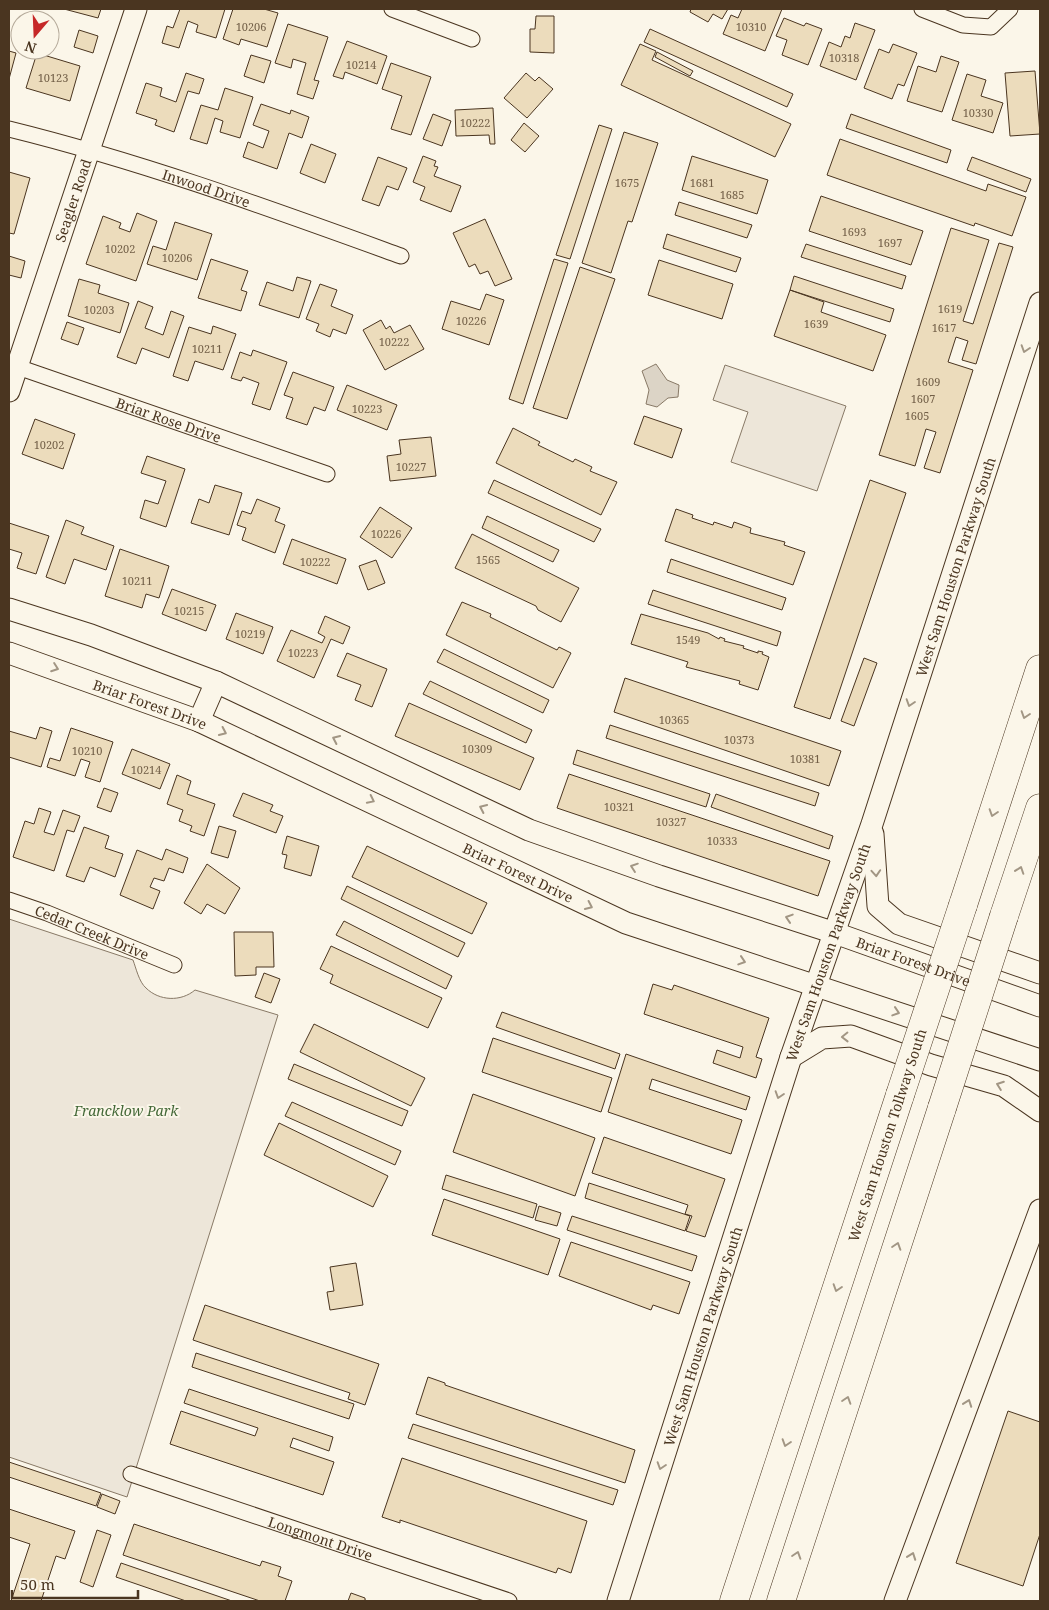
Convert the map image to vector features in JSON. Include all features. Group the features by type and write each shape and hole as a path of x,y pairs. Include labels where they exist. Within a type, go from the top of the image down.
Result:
{"highway":[{"name":"West Sam Houston Tollway South","path":"734,1601 1040,669"},
{"path":"782,1601 1040,808"}],"main road":[{"name":"Seagler Road","path":"9,391 13,365 136,9"},
{"name":"West Sam Houston Parkway South","path":"618,1601 791,1057 872,824 1040,303"},
{"name":"Briar Forest Drive","path":"9,609 90,635 216,682 530,830 659,876 835,933 1040,1006"},
{"name":"Briar Forest Drive","path":"9,653 199,721 626,923 1040,1060"},
{"path":"199,721 216,682"},
{"path":"872,824 878,906 899,924 1040,974"},
{"path":"791,1057 822,1038 851,1036 932,1065 1004,1086 1040,1111"},
{"path":"894,1601 1040,1210"}],"street":[{"path":"392,9 472,39"},
{"path":"922,9 963,25 992,27 1010,9"},
{"name":"Inwood Drive","path":"9,129 89,149 243,198 401,256"},
{"name":"Briar Rose Drive","path":"13,365 327,474"},
{"name":"Cedar Creek Drive","path":"9,900 47,913 174,965"},
{"name":"Longmont Drive","path":"132,1474 509,1601"}],"green space":[{"path":"725,365 846,406 817,491 731,462 748,412 713,400"},
{"name":"Francklow Park","path":"9,919 133,960 144,985 151,992 164,998 183,997 195,990 278,1015 127,1497 9,1457"}],"shaded area":[{"path":"656,364 667,380 679,385 678,397 668,398 657,407 646,404 649,390 642,371"}],"building":[{"path":"64,9 101,9 98,18"},
{"path":"180,9 225,9 216,38 196,32 198,25 188,21 179,48 162,43 167,26 173,28"},
{"path":"233,9 264,9 278,13 267,47 241,39 239,45 223,39"},
{"path":"691,9 728,9 722,19 713,14 708,22 690,12"},
{"path":"742,9 782,9 765,51 723,34 731,15 738,18"},
{"path":"536,16 554,16 554,53 530,52 530,29 535,29"},
{"path":"784,18 804,26 806,23 822,29 808,65 782,55 787,40 776,36"},
{"path":"855,23 875,30 856,80 820,66 829,42 841,47 845,36 850,38"},
{"path":"288,24 328,37 314,80 319,81 313,99 297,94 306,63 293,59 291,68 275,63"},
{"path":"650,29 793,94 787,107 644,42"},
{"path":"79,30 98,36 93,53 74,47"},
{"path":"347,41 387,56 377,84 345,72 343,79 333,76"},
{"path":"640,44 656,51 652,60 791,124 775,157 621,85"},
{"path":"893,44 917,53 904,86 898,84 892,99 864,88 879,49 889,53"},
{"path":"9,51 10,60 14,60 9,79"},
{"path":"657,52 693,71 690,76 655,57"},
{"path":"251,55 271,61 264,83 244,76"},
{"path":"941,56 959,62 942,112 907,101 918,66 936,72"},
{"path":"35,60 60,60 80,66 70,101 26,88"},
{"path":"391,63 431,77 411,135 391,129 402,96 382,89"},
{"path":"1035,71 1040,134 1010,136 1005,73"},
{"path":"186,73 204,79 199,94 188,91 174,132 155,125 157,120 136,113 146,83 162,88 160,96 176,102"},
{"path":"526,73 535,81 539,77 553,89 527,118 504,98"},
{"path":"967,74 986,80 981,96 1003,103 993,133 952,120"},
{"path":"225,88 253,97 240,138 220,132 223,121 215,118 207,144 190,139 201,105 218,110"},
{"path":"261,104 290,114 291,110 309,117 302,138 289,133 277,169 243,157 248,142 263,148 269,131 253,125"},
{"path":"493,108 495,144 490,144 489,135 456,136 455,110"},
{"path":"433,114 451,121 442,146 423,139"},
{"path":"851,114 951,150 947,163 846,128"},
{"path":"524,123 539,136 525,152 511,140"},
{"path":"599,125 612,129 570,259 556,255"},
{"path":"624,132 658,143 632,222 628,221 611,273 582,263"},
{"path":"840,139 986,191 988,184 1026,197 1012,236 975,223 974,226 827,175"},
{"path":"311,144 336,154 325,183 300,173"},
{"path":"423,156 436,161 434,166 438,167 434,176 461,186 451,212 420,200 425,187 413,182"},
{"path":"692,156 768,180 757,214 682,190"},
{"path":"378,157 407,168 398,190 387,186 379,206 362,200"},
{"path":"972,157 1031,179 1026,192 967,170"},
{"path":"9,172 30,178 14,234 9,233"},
{"path":"821,196 923,231 911,265 809,231"},
{"path":"679,202 752,225 747,238 675,215"},
{"path":"137,213 157,221 136,281 86,264 103,216 121,223 119,228 130,232"},
{"path":"485,219 512,279 495,286 488,271 480,274 475,264 469,267 453,233"},
{"path":"175,222 212,234 197,280 147,264 153,246 166,250"},
{"path":"951,228 989,240 963,321 973,324 999,243 1013,247 976,364 962,360 968,341 956,337 948,362 973,370 940,473 924,468 936,432 926,429 915,466 879,455"},
{"path":"667,234 741,258 736,272 663,248"},
{"path":"806,244 906,276 902,289 801,257"},
{"path":"9,256 25,261 21,278 9,275"},
{"path":"211,259 248,271 241,290 247,292 241,311 198,298"},
{"path":"554,259 568,263 523,404 509,399"},
{"path":"659,260 733,284 722,319 648,295"},
{"path":"580,267 615,279 567,419 533,408"},
{"path":"794,276 894,309 890,322 790,290"},
{"path":"297,277 311,281 299,318 259,305 267,282 293,291"},
{"path":"79,279 100,285 98,293 129,303 120,333 68,316"},
{"path":"320,284 337,290 331,306 353,315 346,334 333,329 330,337 316,331 319,324 306,319"},
{"path":"790,290 824,302 821,312 886,335 873,371 774,336"},
{"path":"486,294 504,300 489,345 442,329 451,301 480,310"},
{"path":"138,301 153,307 145,328 163,335 171,311 184,316 169,358 142,348 136,364 117,357"},
{"path":"381,320 386,329 390,326 394,333 410,325 424,349 385,370 363,330"},
{"path":"67,322 84,328 78,345 61,339"},
{"path":"213,326 236,334 223,370 195,361 188,381 173,376 189,327 211,334"},
{"path":"253,350 287,362 270,410 252,404 259,383 243,377 241,381 231,378 240,352 251,356"},
{"path":"293,372 334,387 325,411 314,407 307,425 286,418 293,398 284,395"},
{"path":"347,385 397,405 387,430 337,410"},
{"path":"644,416 682,429 672,458 634,444"},
{"path":"35,419 75,434 63,469 22,454"},
{"path":"513,428 540,442 538,445 573,462 575,459 592,467 590,471 617,482 601,515 496,463"},
{"path":"431,437 436,476 390,481 387,456 401,454 399,440"},
{"path":"147,456 185,469 166,527 140,518 145,500 158,504 166,481 141,473"},
{"path":"494,480 601,529 594,542 488,493"},
{"path":"870,480 906,493 830,719 794,707"},
{"path":"215,485 242,493 229,535 191,523 199,499 209,503"},
{"path":"257,499 280,508 275,521 285,525 275,553 242,540 246,528 237,525 242,511 251,514"},
{"path":"380,507 412,528 392,558 360,537"},
{"path":"676,509 693,515 692,518 713,525 714,522 732,528 734,522 751,528 750,533 785,542 784,545 805,552 793,585 665,541"},
{"path":"487,516 559,550 553,562 482,528"},
{"path":"66,520 84,527 81,534 114,546 106,570 74,559 65,584 46,577"},
{"path":"9,523 49,536 36,574 17,568 22,553 9,549"},
{"path":"472,534 579,588 561,622 538,610 536,606 455,568"},
{"path":"292,539 346,559 337,584 283,564"},
{"path":"120,549 169,566 159,598 146,594 142,608 105,596"},
{"path":"671,559 786,598 782,610 667,572"},
{"path":"376,560 385,583 368,590 359,566"},
{"path":"172,589 216,605 206,631 162,614"},
{"path":"653,590 781,632 777,646 648,604"},
{"path":"462,602 491,614 490,617 557,650 559,647 571,653 553,688 446,635"},
{"path":"236,613 273,627 263,654 226,639"},
{"path":"641,614 708,633 719,639 720,637 725,639 724,641 744,646 743,648 758,653 758,651 763,652 762,654 769,657 758,690 739,684 740,681 686,667 688,662 631,644"},
{"path":"325,616 350,627 343,644 331,639 314,678 277,661 291,630 322,643 325,637 318,633"},
{"path":"444,649 549,700 543,713 437,662"},
{"path":"347,653 387,669 372,707 355,700 361,685 337,676"},
{"path":"864,658 877,663 854,726 841,721"},
{"path":"625,678 841,751 829,786 614,712"},
{"path":"430,681 532,730 526,743 423,694"},
{"path":"409,703 534,758 520,790 395,736"},
{"path":"610,725 819,793 815,806 606,738"},
{"path":"40,727 52,731 41,767 9,757 9,731 36,739"},
{"path":"71,728 113,742 100,782 85,777 90,762 81,759 75,776 47,767 50,758 60,761"},
{"path":"132,749 170,764 160,789 122,774"},
{"path":"577,750 710,794 706,807 573,764"},
{"path":"569,774 830,861 818,896 557,808"},
{"path":"177,775 191,781 187,794 215,804 204,836 190,831 192,826 179,821 183,810 167,804"},
{"path":"104,788 118,793 111,812 97,807"},
{"path":"243,793 273,805 270,811 283,816 276,833 233,816"},
{"path":"716,794 833,836 829,849 711,807"},
{"path":"39,808 51,812 44,832 54,835 63,810 80,816 74,832 67,830 54,871 13,857 25,821 34,824"},
{"path":"219,826 236,831 228,858 211,853"},
{"path":"84,827 109,836 105,848 123,854 115,877 90,867 84,882 66,876"},
{"path":"287,836 319,846 311,876 284,868 287,855 282,854"},
{"path":"367,846 487,903 472,934 352,877"},
{"path":"166,849 188,858 183,873 169,868 164,881 154,878 150,887 160,891 153,909 120,895 137,850 162,860"},
{"path":"207,864 240,888 225,914 207,904 201,914 184,903"},
{"path":"347,886 465,943 458,957 341,899"},
{"path":"344,921 452,976 446,989 336,935"},
{"path":"234,932 273,932 274,967 256,967 256,975 235,976"},
{"path":"331,946 442,998 428,1028 330,983 333,975 320,969"},
{"path":"264,973 280,979 271,1003 255,997"},
{"path":"653,984 672,990 674,985 769,1018 756,1057 762,1059 756,1078 713,1063 717,1050 740,1058 743,1047 644,1014"},
{"path":"502,1012 620,1054 615,1069 496,1027"},
{"path":"314,1024 425,1078 411,1106 300,1052"},
{"path":"493,1038 612,1078 601,1112 482,1072"},
{"path":"626,1054 750,1097 746,1110 652,1079 649,1089 742,1120 731,1154 608,1112"},
{"path":"294,1064 408,1111 402,1126 288,1079"},
{"path":"473,1094 595,1138 575,1196 453,1152"},
{"path":"292,1102 401,1151 395,1165 285,1116"},
{"path":"279,1123 388,1176 373,1207 264,1155"},
{"path":"604,1137 725,1179 705,1237 686,1231 692,1216 685,1214 688,1205 592,1173"},
{"path":"446,1175 537,1204 533,1218 442,1189"},
{"path":"589,1183 690,1216 685,1231 585,1198"},
{"path":"444,1199 560,1239 548,1275 432,1235"},
{"path":"539,1206 561,1213 557,1226 535,1220"},
{"path":"572,1216 697,1256 692,1271 567,1230"},
{"path":"571,1242 690,1282 679,1314 653,1305 651,1310 559,1276"},
{"path":"356,1263 363,1305 330,1310 327,1292 334,1291 330,1267"},
{"path":"205,1305 379,1364 365,1405 348,1399 350,1393 193,1340"},
{"path":"196,1353 354,1404 349,1419 192,1367"},
{"path":"428,1377 445,1383 445,1385 635,1450 625,1483 416,1414"},
{"path":"189,1389 333,1437 329,1451 293,1438 290,1447 334,1462 323,1495 170,1444 181,1411 255,1436 258,1428 184,1403"},
{"path":"1008,1411 1040,1422 1040,1534 1023,1586 956,1563"},
{"path":"413,1424 618,1490 613,1505 408,1438"},
{"path":"402,1458 587,1521 571,1573 558,1568 556,1573 400,1520 400,1523 382,1517"},
{"path":"9,1462 101,1493 96,1506 9,1477"},
{"path":"102,1494 120,1501 115,1514 97,1507"},
{"path":"9,1509 75,1531 65,1559 56,1556 41,1601 11,1601 30,1544 9,1537"},
{"path":"134,1524 260,1566 262,1561 281,1567 278,1576 292,1581 285,1601 260,1601 123,1555"},
{"path":"97,1530 111,1535 93,1587 80,1582"},
{"path":"121,1563 232,1601 186,1601 116,1577"},
{"path":"351,1593 365,1598 368,1601 348,1601"}]}
